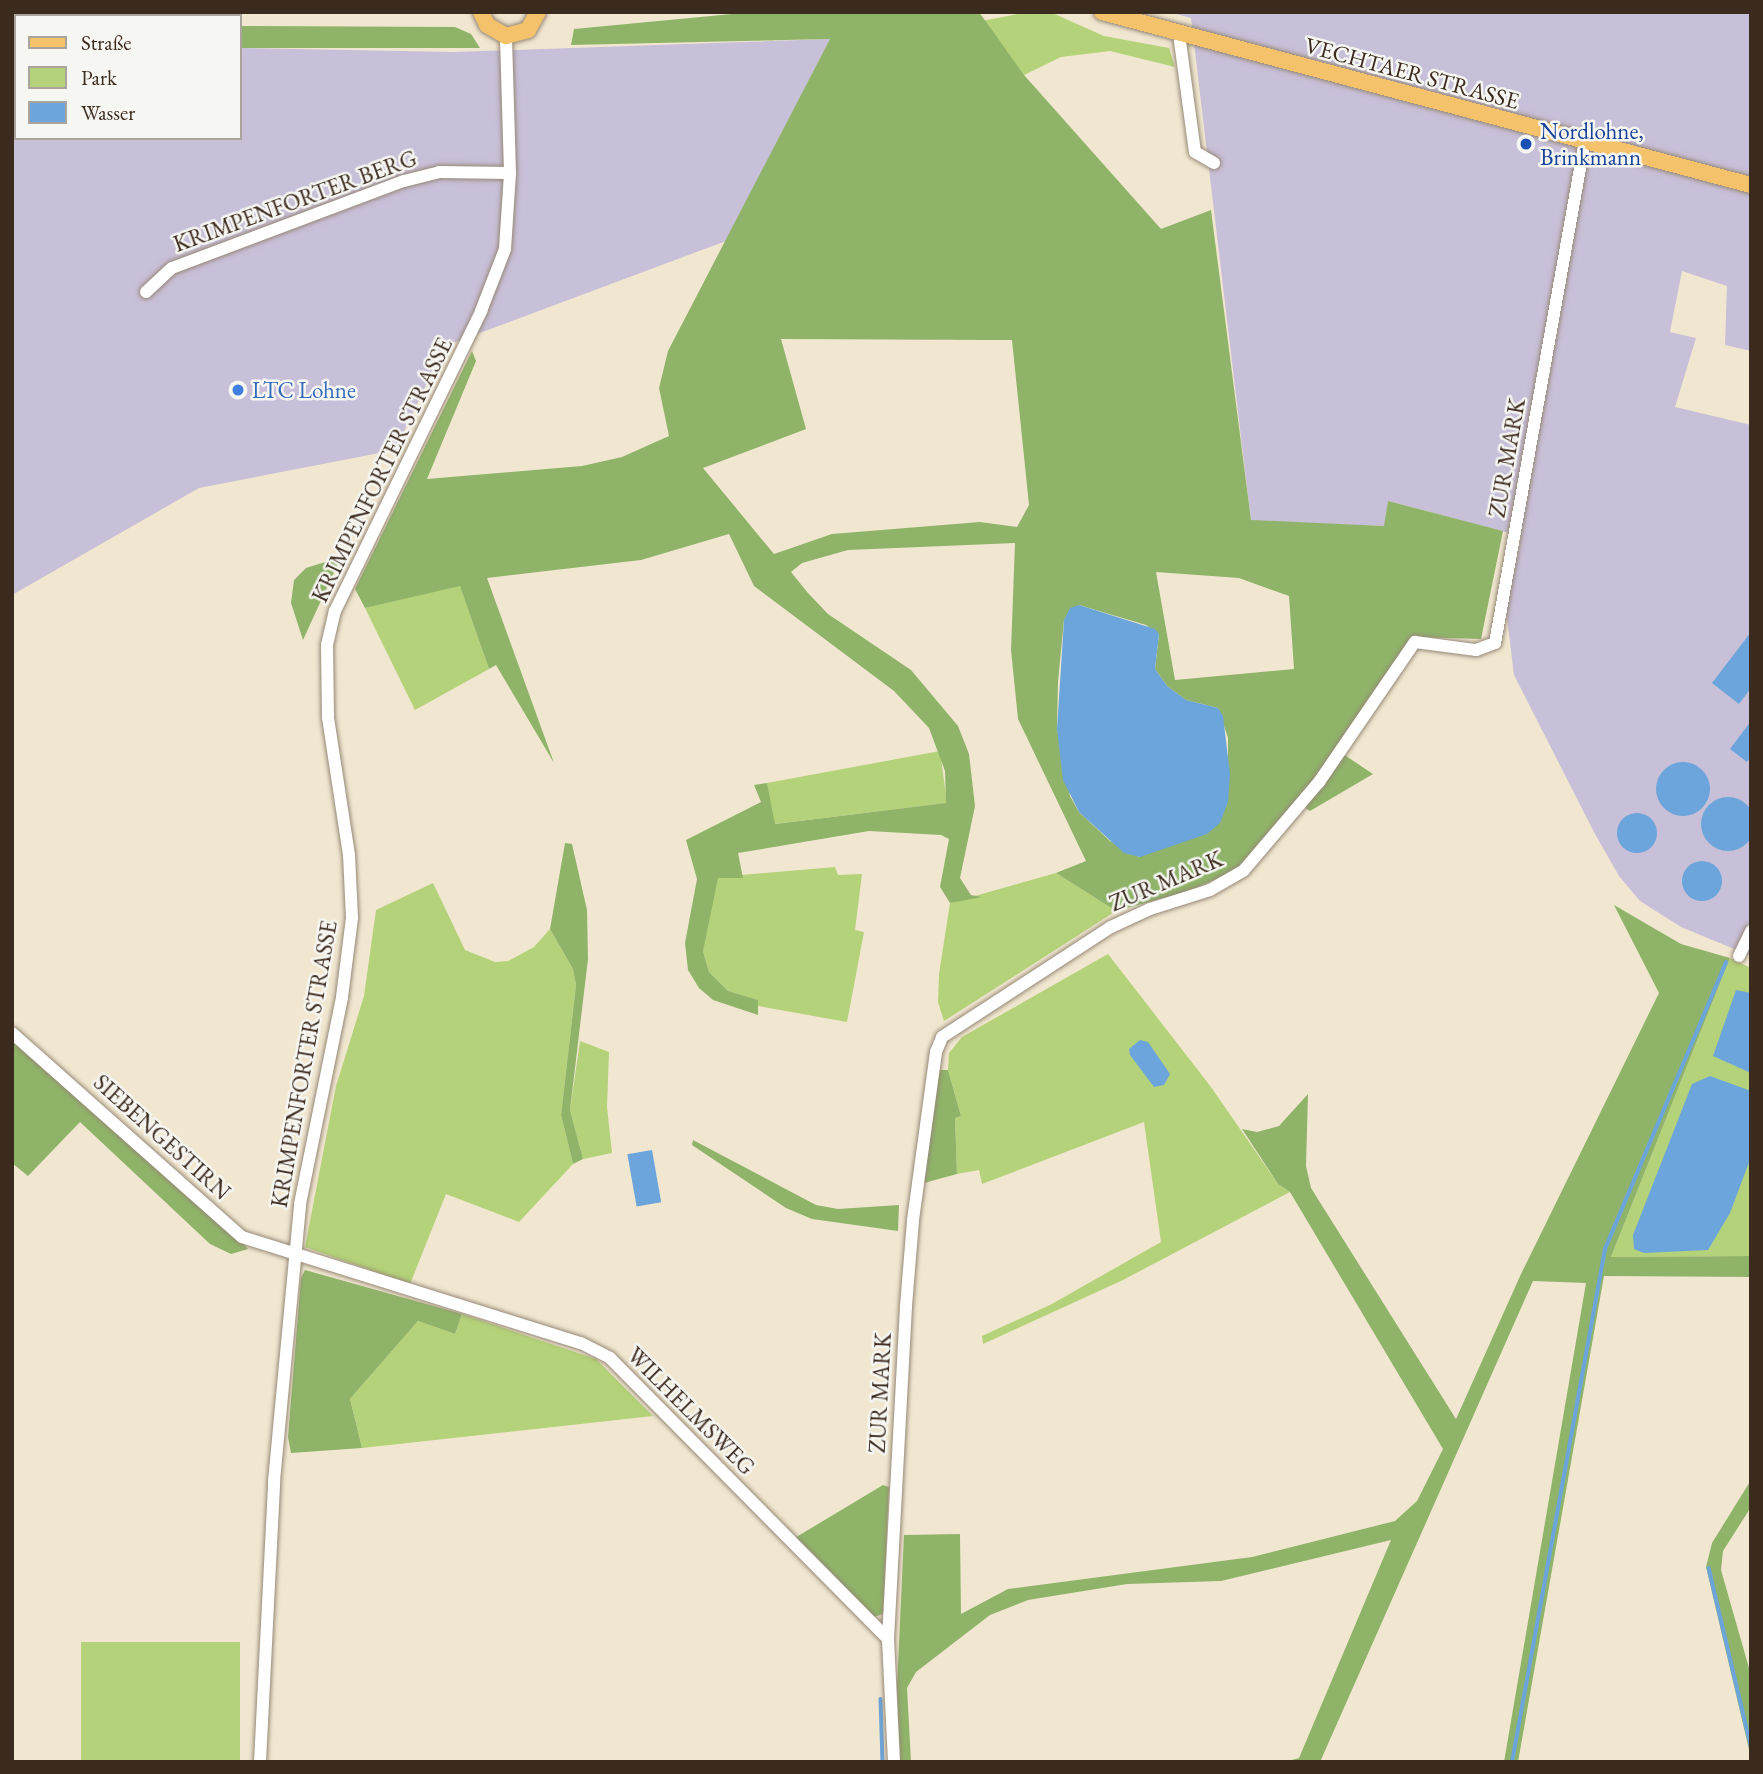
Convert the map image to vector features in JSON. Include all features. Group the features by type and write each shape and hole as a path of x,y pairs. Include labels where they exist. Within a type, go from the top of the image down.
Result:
{"main road":[{"path":"481,12 487,25 506,36 527,30 538,12"},
{"name":"VECHTAER STRASSE","path":"1102,12 1751,186"}],"street":[{"path":"1179,34 1195,152 1214,163"},
{"name":"KRIMPENFORTER STRASSE","path":"260,1762 270,1533 294,1255 352,918 349,855 328,717 327,645 335,611 498,273 509,229 506,36"},
{"name":"ZUR MARK","path":"894,1762 888,1639 913,1220 942,1037 1111,927 1150,909 1210,890 1244,870 1319,782 1415,642 1476,650 1495,643 1586,141"},
{"name":"KRIMPENFORTER BERG","path":"146,292 172,268 404,181 439,172 510,173"},
{"path":"1739,956 1751,930"},
{"name":"SIEBENGESTIRN","path":"12,1033 242,1237 294,1255"},
{"name":"WILHELMSWEG","path":"294,1255 603,1354 888,1639"}],"shaded area":[{"path":"1169,12 1751,12 1751,351 1725,345 1727,286 1682,271 1670,332 1696,338 1675,407 1751,425 1751,956 1681,927 1640,901 1619,876 1595,834 1514,675 1506,610 1521,536 1388,501 1385,526 1251,521 1191,18"},
{"path":"830,39 726,241 445,346 395,450 199,488 12,595 12,45 14,140 242,140 242,48 454,52"}],"green space":[{"path":"753,12 979,12 1024,75 1161,229 1211,210 1251,520 1384,526 1388,501 1503,531 1481,639 1414,637 1316,779 1238,869 1189,891 1116,911 1056,873 1086,861 1018,719 1011,650 1015,543 848,550 802,563 791,572 828,614 911,670 958,726 969,754 975,806 960,878 971,895 982,897 950,903 940,887 949,839 941,835 869,831 738,853 743,878 718,878 703,951 709,972 728,991 758,1000 758,1015 713,1000 699,988 688,970 685,943 697,879 686,840 761,802 754,785 767,783 775,824 946,803 945,771 929,728 894,691 754,586 729,534 641,560 487,578 554,763 496,665 489,669 460,586 365,608 355,589 472,351 476,361 427,479 582,466 622,457 669,436 659,388 668,351 830,39 571,45 574,29","holes":["781,339 1012,340 1029,505 1017,527 980,522 832,534 774,554 703,468 806,429","1156,572 1239,578 1289,596 1294,669 1175,680","1079,605 1146,625 1159,634 1155,669 1167,686 1186,700 1218,708 1228,738 1228,802 1139,857 1110,841 1079,812 1070,796 1057,729 1064,620"]},
{"path":"1028,12 1050,12 1104,36 1169,48 1175,67 1110,51 1061,57 1024,75 982,21"},
{"path":"242,26 455,27 471,34 480,48 242,48"},
{"path":"341,557 303,640 291,603 294,580 306,568"},
{"path":"460,585 489,669 415,710 365,608"},
{"path":"940,751 947,803 774,824 767,783"},
{"path":"1343,754 1373,774 1310,811 1304,807"},
{"path":"565,843 572,844 587,910 588,959 570,1110 583,1159 573,1164 561,1115 576,985 573,969 550,929"},
{"path":"835,867 838,875 862,874 855,930 864,932 847,1022 758,1006 757,1000 728,991 709,972 703,951 706,921 718,877"},
{"path":"1056,873 1116,911 944,1021 938,1002 939,974 950,903"},
{"path":"433,883 465,950 495,962 508,961 534,947 550,929 573,969 576,985 561,1115 573,1164 519,1222 446,1194 410,1284 305,1247 336,1086 364,996 376,910"},
{"path":"1614,905 1681,944 1730,958 1611,1257 1751,1256 1751,1277 1604,1276 1518,1762 1504,1762 1586,1283 1533,1281 1320,1762 1285,1762 1299,1758 1391,1540 1221,1581 1127,1584 1028,1600 990,1615 916,1672 907,1688 911,1762 900,1762 897,1687 904,1535 960,1534 961,1614 1008,1589 1252,1557 1395,1521 1417,1501 1443,1449 1290,1192 1278,1184 1242,1129 1257,1132 1279,1126 1308,1094 1306,1166 1311,1188 1456,1419 1521,1274 1659,993"},
{"path":"1108,954 1211,1087 1278,1184 1290,1192 1123,1280 983,1344 982,1336 1050,1305 1161,1242 1144,1122 982,1184 979,1170 957,1174 955,1118 961,1116 948,1070 949,1053 962,1037"},
{"path":"1730,958 1751,968 1751,1256 1611,1257"},
{"path":"12,1039 248,1249 231,1254 210,1244 80,1122 28,1176 12,1163"},
{"path":"580,1041 609,1052 607,1107 612,1153 583,1159 570,1110"},
{"path":"939,1070 948,1070 961,1116 955,1118 957,1174 924,1183"},
{"path":"693,1140 816,1205 838,1209 899,1205 898,1231 812,1219 786,1208 692,1145"},
{"path":"305,1270 462,1314 455,1334 418,1321 350,1399 362,1448 291,1453 288,1437 301,1278"},
{"path":"462,1314 596,1359 653,1416 362,1448 350,1399 418,1321 455,1334"},
{"path":"1751,1480 1751,1507 1723,1551 1721,1570 1751,1675 1751,1758 1706,1567 1712,1543"},
{"path":"883,1485 889,1487 883,1614 871,1618 793,1539"},
{"path":"81,1642 240,1642 240,1762 81,1762"}],"water":[{"path":"1079,605 1155,629 1159,634 1155,669 1167,686 1186,700 1218,708 1223,716 1230,774 1228,802 1220,823 1207,834 1140,857 1124,853 1079,812 1063,780 1057,729 1064,620 1070,608"},
{"path":"1751,632 1751,688 1739,704 1712,683"},
{"path":"1751,721 1751,756 1747,762 1730,749"},
{"path":"1683,762 1702,770 1710,789 1702,808 1683,816 1664,808 1656,789 1664,770"},
{"path":"1728,797 1747,805 1755,824 1747,843 1728,851 1709,843 1701,824 1709,805"},
{"path":"1637,813 1645,814 1651,819 1656,825 1656,841 1651,847 1645,852 1637,853 1629,852 1623,847 1618,841 1617,833 1618,825 1623,819 1629,814"},
{"path":"1702,861 1710,862 1716,867 1721,873 1721,889 1716,895 1710,900 1702,901 1694,900 1688,895 1683,889 1682,881 1683,873 1688,867 1694,862"},
{"path":"1736,990 1751,993 1751,1073 1713,1056"},
{"path":"1140,1040 1148,1042 1170,1074 1164,1085 1154,1087 1130,1055 1129,1049"},
{"path":"1710,1076 1751,1091 1751,1157 1730,1213 1708,1250 1644,1253 1634,1249 1633,1235 1692,1084"},
{"path":"652,1150 661,1202 637,1207 627,1154"}],"waterway":[{"path":"1512,1762 1605,1249 1726,962"},
{"path":"1709,1568 1751,1746"},
{"path":"881,1699 883,1762"}],"place":[{"name":"Nordlohne, Brinkmann","path":"1526,144"},
{"name":"LTC Lohne","path":"238,390"}]}
